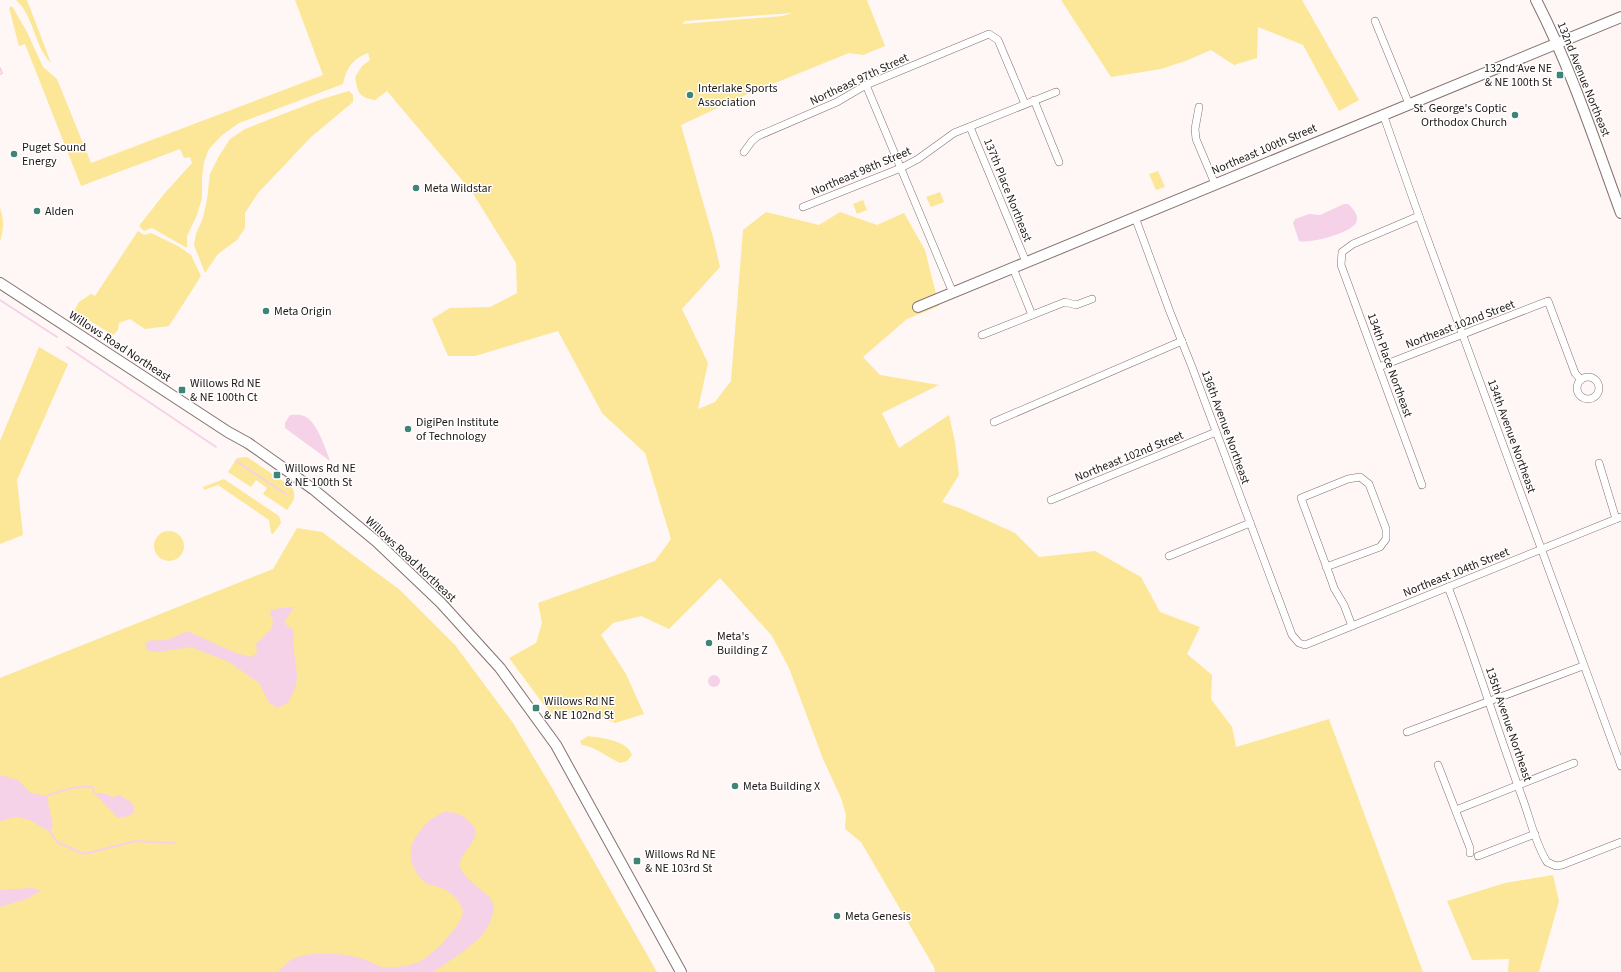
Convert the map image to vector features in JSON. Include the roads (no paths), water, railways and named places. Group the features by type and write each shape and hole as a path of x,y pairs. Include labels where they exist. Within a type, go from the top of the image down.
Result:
{"street":[{"name":"132nd Avenue Northeast","path":"1536,0 1557,43 1592,132 1620,210"},
{"name":"Northeast 100th Street","path":"918,307 1621,17"},
{"path":"1375,21 1409,104"},
{"name":"Northeast 97th Street","path":"744,152 752,141 758,136 838,102 866,85 989,34 998,40 1025,104"},
{"path":"866,85 953,293"},
{"name":"Northeast 98th Street","path":"802,207 901,168 918,159 954,133 1056,92"},
{"path":"1034,100 1059,162"},
{"path":"1199,107 1195,130 1196,139 1215,184"},
{"name":"134th Avenue Northeast","path":"1384,114 1419,216 1621,766"},
{"name":"137th Place Northeast","path":"970,127 1026,262"},
{"name":"134th Place Northeast","path":"1419,216 1352,244 1342,252 1341,265 1422,485"},
{"name":"136th Avenue Northeast","path":"1135,217 1292,635 1299,643"},
{"path":"1013,268 1032,315"},
{"name":"Willows Road Northeast","path":"0,283 228,432 248,443 313,489 377,542 436,598 470,633 500,668 549,733 681,972"},
{"path":"982,335 1065,302 1076,305 1092,299"},
{"name":"Northeast 102nd Street","path":"1379,367 1548,301 1575,373 1581,380"},
{"path":"994,422 1182,341"},
{"name":"Northeast 102nd Street","path":"1051,500 1216,432"},
{"path":"1599,463 1618,518"},
{"path":"1326,567 1380,547 1386,539 1386,529 1369,484 1360,478 1348,479 1301,498 1326,567 1334,588 1344,605 1352,626"},
{"name":"Northeast 104th Street","path":"1299,643 1305,645 1618,518"},
{"path":"1169,556 1250,523"},
{"name":"135th Avenue Northeast","path":"1448,587 1477,663 1488,702 1535,834 1547,862 1552,865 1562,865 1621,842"},
{"path":"1407,732 1583,666"},
{"path":"1456,810 1574,763"},
{"path":"1438,765 1470,848 1470,853"},
{"path":"1478,856 1535,834"}],"waterway":[{"path":"0,68 2,73 0,74"},
{"path":"0,300 57,337"},
{"path":"67,347 216,447"},
{"path":"236,461 286,494"},
{"path":"47,796 63,790 80,787 92,787 94,793"},
{"path":"50,832 57,842 84,854 135,841 174,843"}],"place":[{"name":"132nd Ave NE & NE 100th St","path":"1560,75"},
{"name":"Interlake Sports Association","path":"690,95"},
{"name":"St. George's Coptic Orthodox Church","path":"1515,115"},
{"name":"Puget Sound Energy","path":"14,154"},
{"name":"Meta Wildstar","path":"416,188"},
{"name":"Alden","path":"37,211"},
{"name":"Meta Origin","path":"266,311"},
{"name":"Willows Rd NE & NE 100th Ct","path":"182,390"},
{"name":"DigiPen Institute of Technology","path":"408,429"},
{"name":"Willows Rd NE & NE 100th St","path":"277,475"},
{"name":"Meta's Building Z","path":"709,643"},
{"name":"Willows Rd NE & NE 102nd St","path":"536,708"},
{"name":"Meta Building X","path":"735,786"},
{"name":"Willows Rd NE & NE 103rd St","path":"637,861"},
{"name":"Meta Genesis","path":"837,916"}]}
